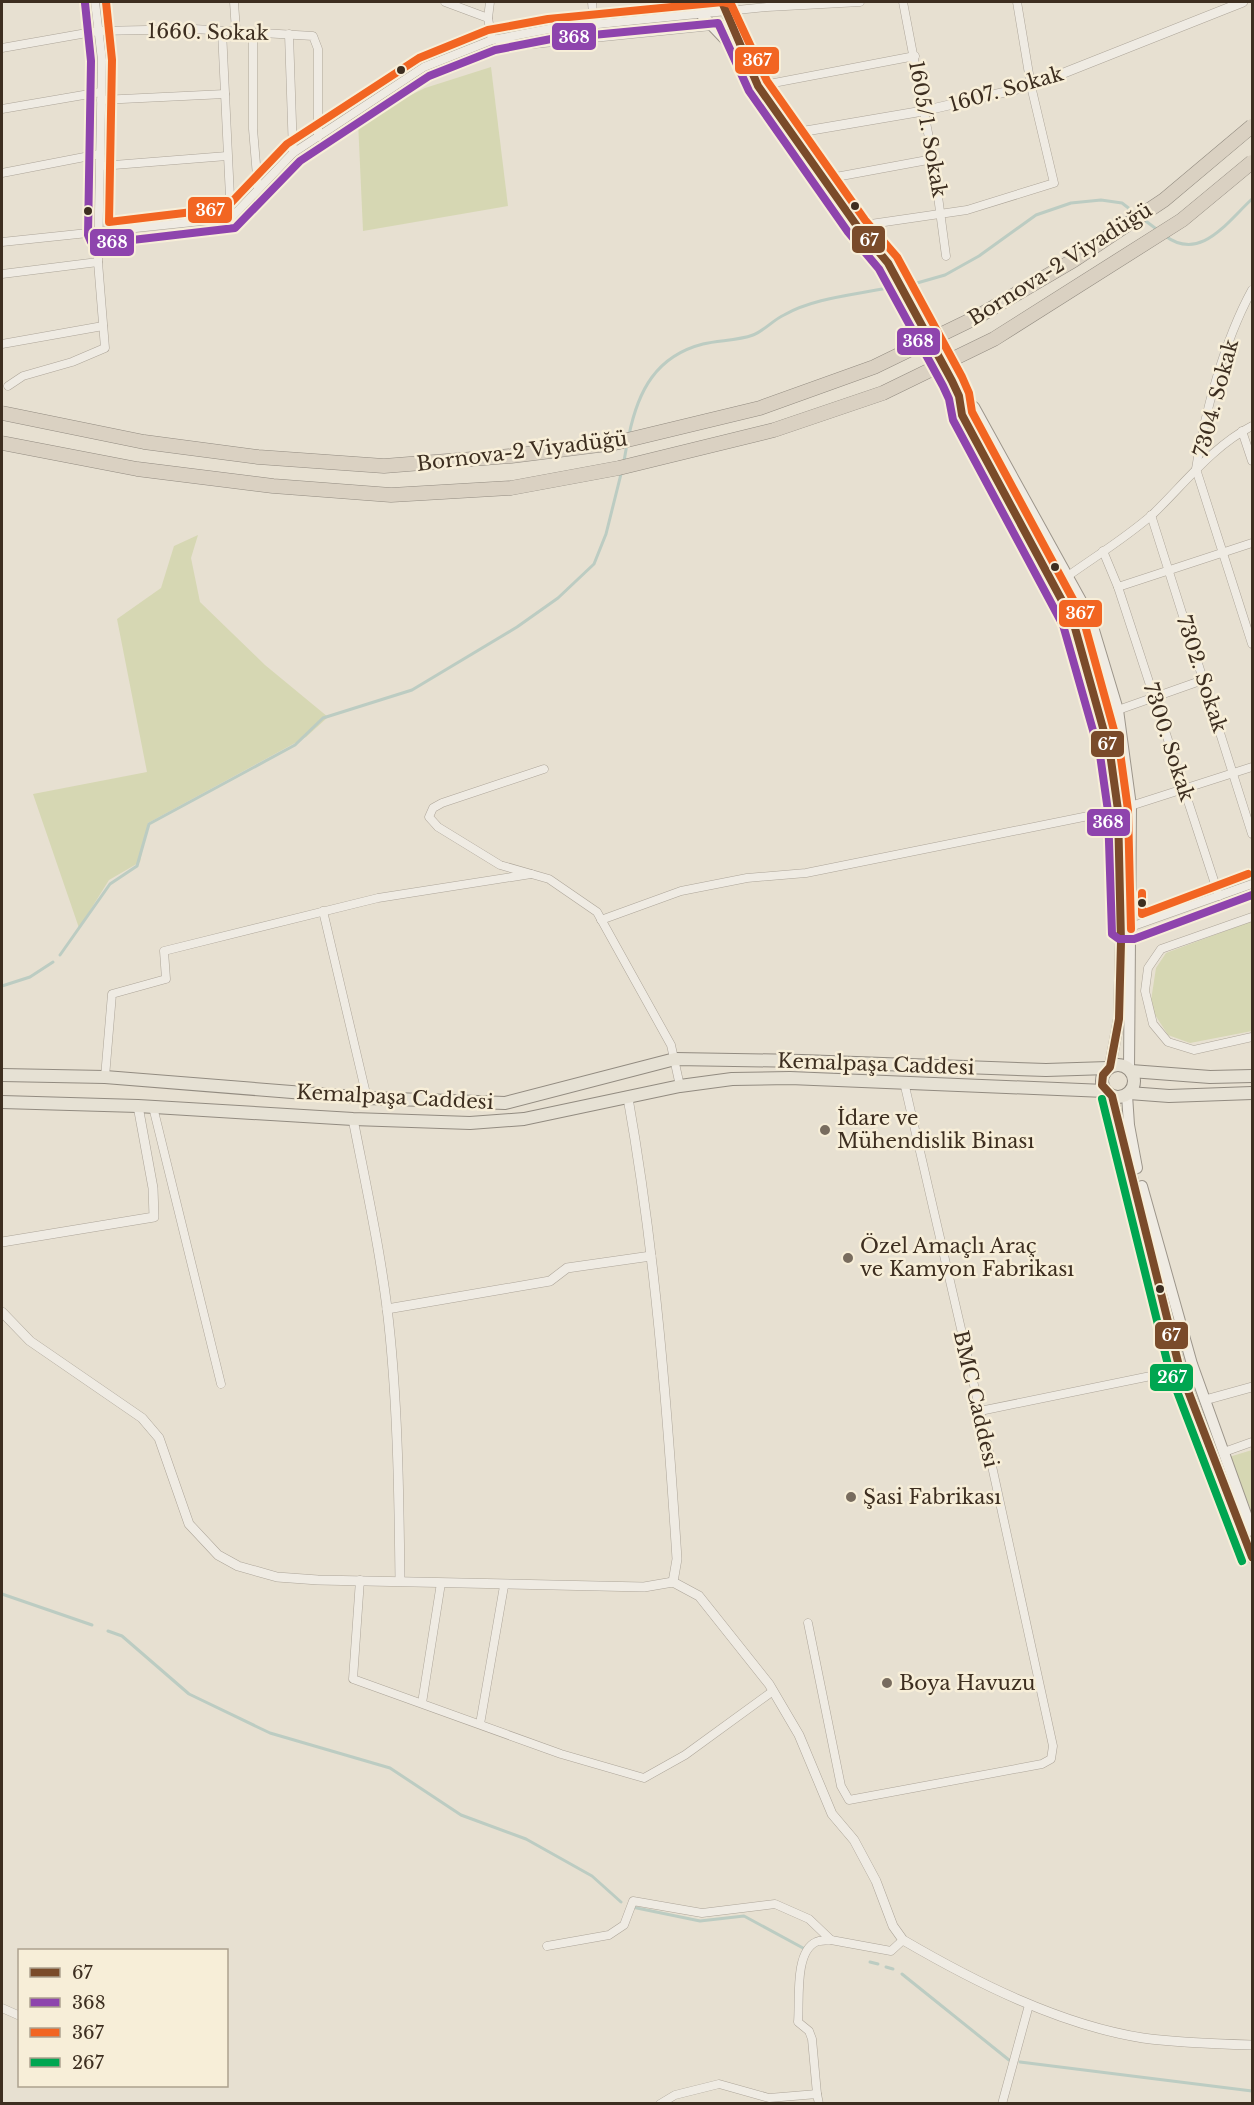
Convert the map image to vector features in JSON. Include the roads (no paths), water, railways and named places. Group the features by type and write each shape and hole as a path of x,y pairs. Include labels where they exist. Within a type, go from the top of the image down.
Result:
{"highway":[{"name":"Bornova-2 Viyadüğü","path":"2,412 155,443 258,457 384,466 512,456 615,443 760,408 873,367 977,317 1074,260 1164,200 1252,126"},
{"name":"Bornova-2 Viyadüğü","path":"2,443 137,469 273,486 391,495 511,488 619,468 774,430 883,393 994,339 1182,220 1252,162"}],"main road":[{"path":"699,2 701,14 745,60"},
{"path":"723,7 758,86 794,133 857,226 888,263 926,330"},
{"path":"952,381 959,396 962,415 1073,621 1110,753 1118,810 1126,929 1130,997 1130,1070 1135,1082 1128,1094 1129,1125 1139,1175 1192,1364 1252,1531"},
{"path":"959,396 974,407 1090,617 1118,710 1131,806 1126,929 1119,1019 1109,1067 1102,1079 1108,1094 1180,1370 1252,1557"},
{"name":"Kemalpaşa Caddesi","path":"2,1075 105,1077 368,1098 505,1103 675,1059 1046,1070 1120,1065 1130,1070 1210,1077 1252,1076"},
{"name":"Kemalpaşa Caddesi","path":"2,1102 138,1106 353,1119 470,1123 524,1119 680,1086 732,1079 778,1078 904,1082 1169,1096 1252,1093"}],"street":[{"path":"8,386 23,376 72,362 105,348 98,262 102,60 95,2"},
{"path":"234,2 236,32"},
{"path":"445,2 488,18"},
{"path":"490,2 488,18 492,40"},
{"path":"592,2 594,25"},
{"path":"2,242 98,234 231,218 293,153 424,67 492,40 549,29 701,14 723,7 860,2"},
{"name":"1605/1. Sokak","path":"903,2 933,159 946,256"},
{"path":"857,226 967,210 1054,183 1031,86 1017,2"},
{"name":"1607. Sokak","path":"794,133 923,111 1031,86 1244,2"},
{"path":"492,40 524,45 731,24"},
{"name":"1660. Sokak","path":"2,48 98,31 222,31 313,36 318,49 318,137"},
{"path":"222,31 231,218"},
{"path":"253,33 253,129 258,188"},
{"path":"290,34 293,153"},
{"path":"758,86 915,56"},
{"path":"2,109 101,96 225,94"},
{"path":"2,173 100,154"},
{"path":"101,166 227,156"},
{"path":"825,179 933,159"},
{"path":"2,274 98,262"},
{"name":"7304. Sokak","path":"1252,290 1225,353 1196,469 1224,550 1252,644"},
{"path":"2,344 103,326"},
{"path":"1068,576 1151,515 1196,469 1242,431 1252,426"},
{"path":"1242,431 1252,461"},
{"name":"7302. Sokak","path":"1151,515 1252,834"},
{"path":"1118,587 1224,550 1252,543"},
{"name":"7300. Sokak","path":"1103,551 1118,587 1220,896"},
{"path":"1118,710 1203,680"},
{"path":"601,920 681,891 747,878 806,873 1118,810 1252,767"},
{"path":"544,769 442,803 432,808 429,817 438,827 500,865 549,879 597,912 671,1045 680,1086"},
{"path":"105,1077 112,994 166,979 164,951 378,898 531,874"},
{"path":"1126,929 1252,884"},
{"path":"323,911 368,1098"},
{"path":"1252,917 1161,950 1148,968 1145,991 1153,1024 1168,1042 1194,1050 1252,1037"},
{"name":"BMC Caddesi","path":"808,1623 841,1786 849,1800 1042,1764 1051,1759 1053,1746 980,1411 904,1082"},
{"path":"628,1098 645,1192 651,1256 677,1559 673,1582"},
{"path":"2,1242 154,1217 153,1188 138,1106"},
{"path":"153,1107 221,1384"},
{"path":"353,1119 378,1248 387,1309 399,1487 400,1581"},
{"path":"387,1309 550,1281 567,1268 651,1256"},
{"path":"2,1312 30,1341 142,1418 159,1438 189,1524 218,1555 238,1566 278,1576 504,1586 644,1587 673,1582 699,1596 773,1691 799,1735 832,1814 854,1840 876,1881 893,1926 903,1940 1029,2005 1083,2023 1142,2038 1252,2045"},
{"path":"980,1411 1180,1370"},
{"path":"1204,1400 1252,1387"},
{"path":"1224,1452 1252,1443"},
{"path":"360,1580 352,1679 561,1754 644,1778 685,1755 773,1691"},
{"path":"422,1703 441,1583"},
{"path":"480,1724 504,1586"},
{"path":"547,1946 609,1935 624,1925 633,1901 702,1913 775,1904 809,1919 831,1940"},
{"path":"819,2103 812,2039 809,2031 798,2022 803,1957 816,1942 831,1940 891,1952 903,1940"},
{"path":"1002,2103 1029,2005"},
{"path":"2,2008 18,2015"},
{"path":"660,2103 675,2095 719,2084 769,2098 817,2094"}],"waterway":[{"path":"1164,235 1189,245 1201,242 1222,228 1252,199"},
{"path":"910,285 945,275 979,256 1036,215 1071,203 1101,200 1122,203 1135,213"},
{"path":"1143,219 1159,231"},
{"path":"629,435 644,390 661,366 673,357 703,344 753,335 780,317 808,305 887,288"},
{"path":"624,461 627,444"},
{"path":"60,955 110,884 137,866 149,824 295,745 323,718 412,690 517,627 558,598 594,564 606,534 622,470"},
{"path":"2,986 30,977 53,962"},
{"path":"2,1594 92,1625"},
{"path":"108,1631 122,1636 189,1694 270,1733 390,1768 461,1815 526,1839 592,1876 621,1902"},
{"path":"632,1907 700,1921 744,1916 803,1948"},
{"path":"870,1962 878,1964"},
{"path":"886,1967 893,1969"},
{"path":"902,1974 1009,2060"},
{"path":"1020,2062 1252,2091"}],"tunnel":[{"path":"927,333 952,381"}],"place":[{"name":"İdare ve Mühendislik Binası","path":"825,1130"},
{"name":"Özel Amaçlı Araç ve Kamyon Fabrikası","path":"848,1258"},
{"name":"Şasi Fabrikası","path":"851,1497"},
{"name":"Boya Havuzu","path":"887,1683"}]}
